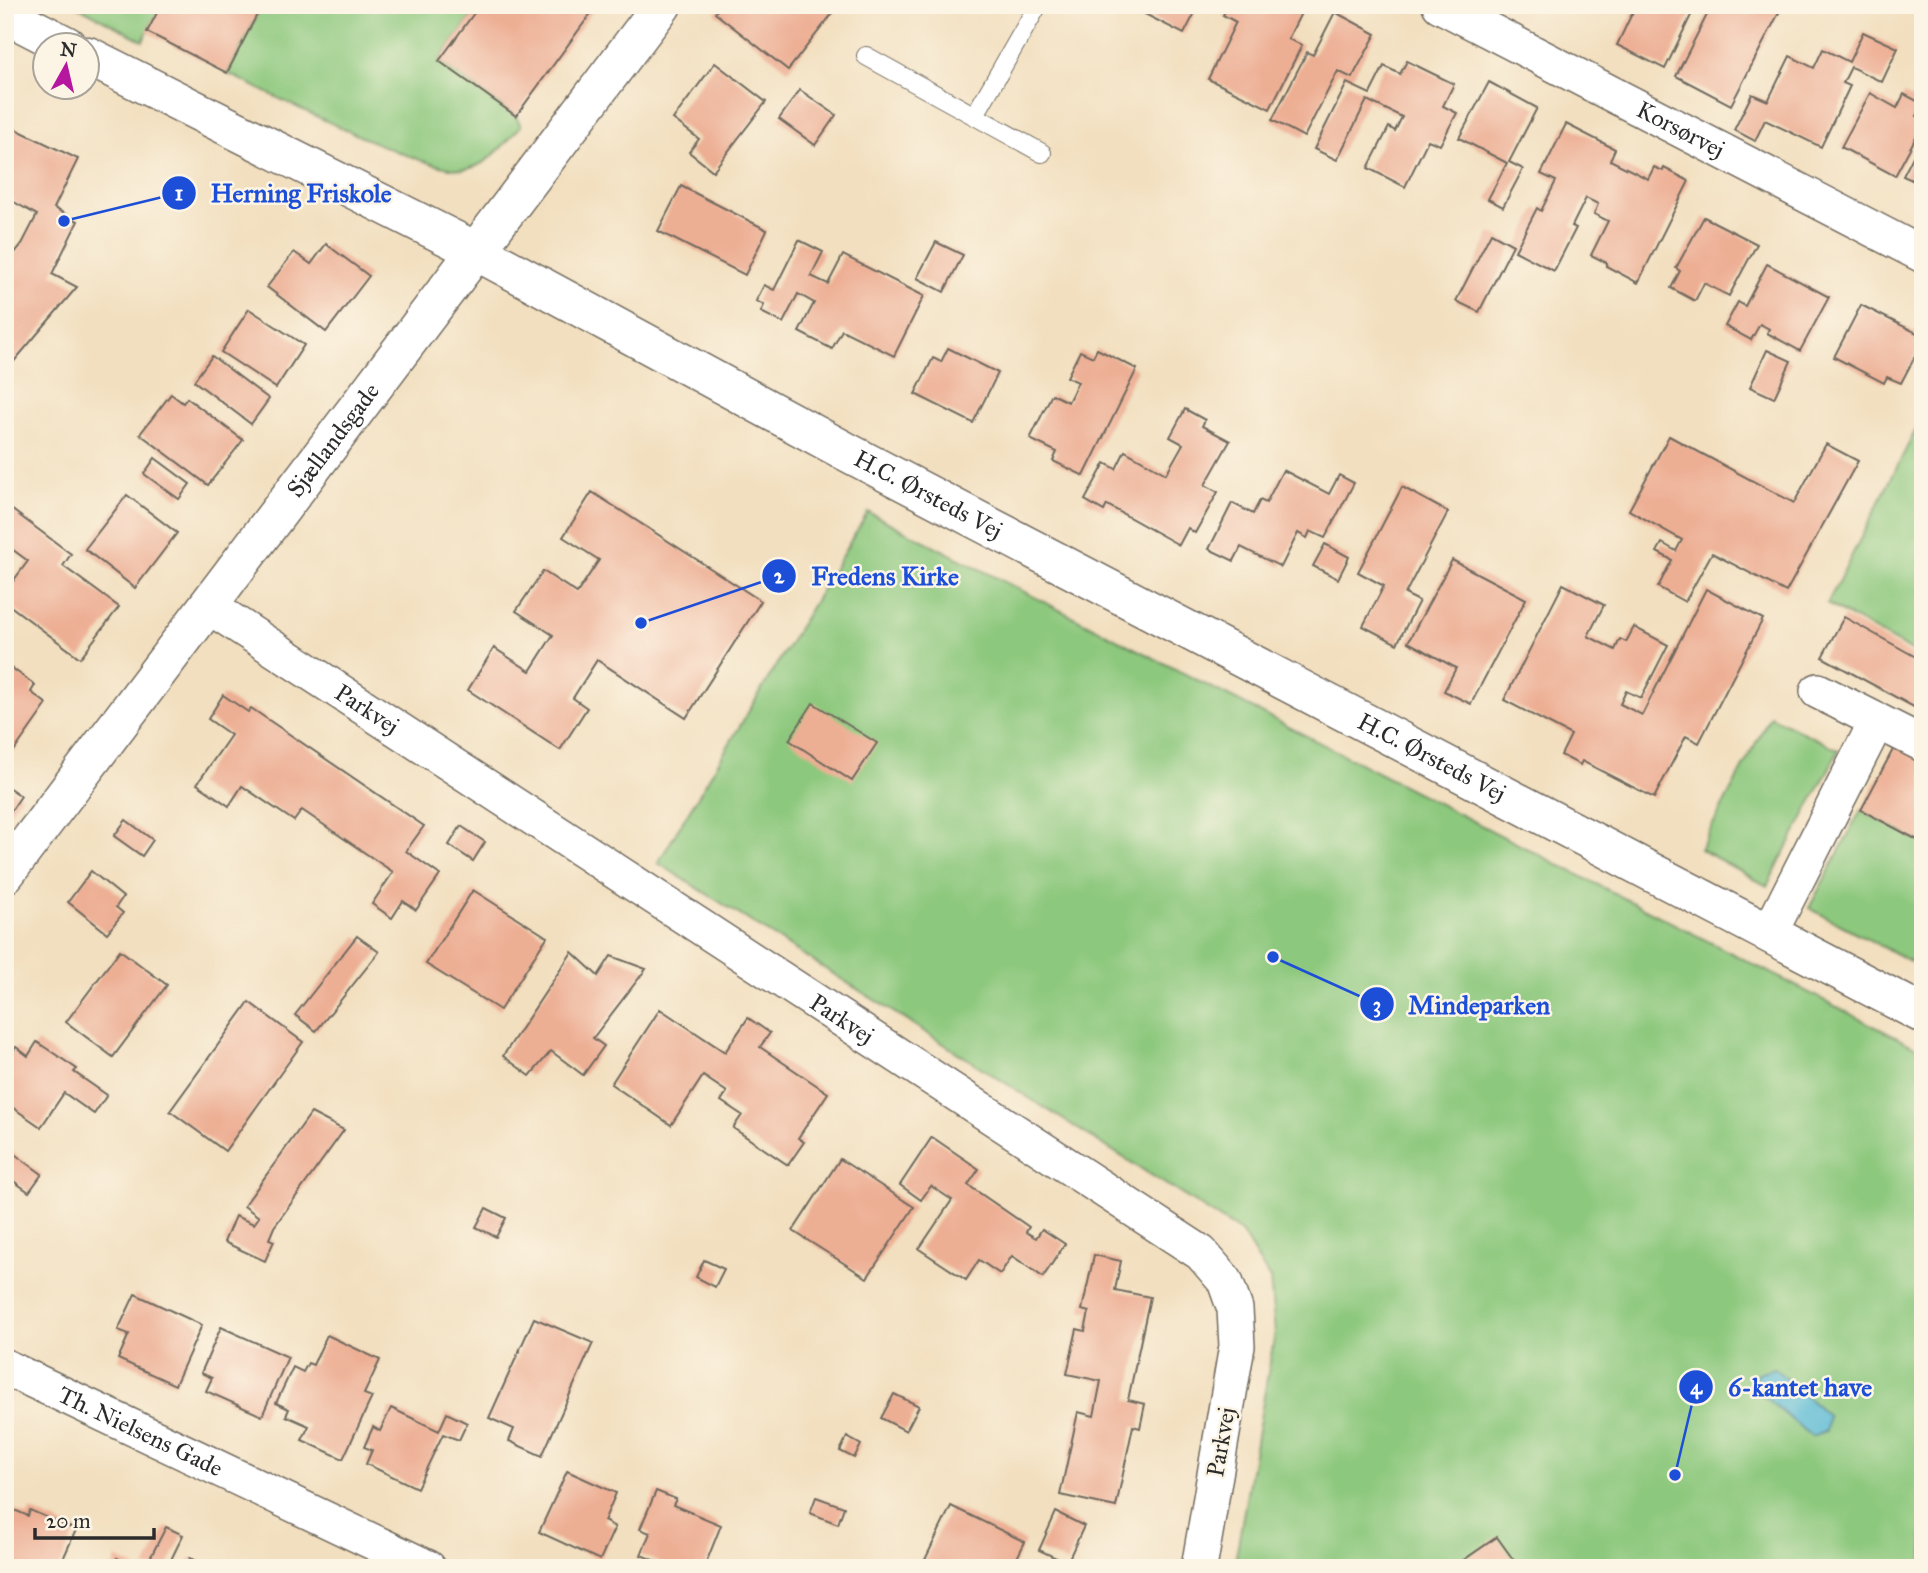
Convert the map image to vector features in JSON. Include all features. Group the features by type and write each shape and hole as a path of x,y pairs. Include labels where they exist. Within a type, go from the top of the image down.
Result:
{"street":[{"name":"Sjællandsgade","path":"5,874 662,5"},
{"name":"Korsørvej","path":"1440,5 1923,255"},
{"path":"5,15 38,32"},
{"name":"H.C. Ørsteds Vej","path":"102,63 476,251 859,459 1923,1014"},
{"name":"Parkvej","path":"208,605 1200,1253 1225,1281 1235,1309 1237,1346 1199,1568"},
{"path":"1818,691 1923,744"},
{"path":"1769,933 1877,721"},
{"name":"Th. Nielsens Gade","path":"5,1367 428,1568"}],"lane":[{"path":"975,116 1038,5"},
{"path":"866,56 1042,153"}],"green space":[{"path":"75,5 161,5 143,41"},
{"path":"262,5 480,5 439,61 516,116 521,126 483,163 467,169 448,168 386,147 311,114 227,73"},
{"path":"1923,416 1923,657 1827,604"},
{"path":"868,512 1923,1051 1923,1568 1234,1568 1275,1333 1270,1279 1241,1232 658,863"},
{"path":"1770,716 1839,750 1767,886 1700,849"},
{"path":"1861,810 1923,843 1923,968 1809,908"}],"water":[{"path":"1774,1368 1828,1416 1826,1431 1812,1437 1755,1389 1757,1373"}],"building":[{"path":"161,5 262,5 227,73 147,32"},
{"path":"480,5 597,5 516,116 439,61"},
{"path":"721,5 839,5 788,70 715,13"},
{"path":"1199,5 1184,34 1131,7"},
{"path":"1228,5 1305,5 1288,39 1302,45 1270,109 1208,79 1236,22 1223,15"},
{"path":"1636,5 1651,5 1663,11 1665,5 1696,5 1665,69 1617,45"},
{"path":"1712,5 1783,5 1731,105 1676,76"},
{"path":"1335,12 1376,34 1352,78 1338,71 1304,137 1272,120 1307,52 1313,55"},
{"path":"1863,32 1898,48 1882,82 1851,67 1843,83 1850,86 1821,147 1765,120 1755,141 1734,130 1752,94 1768,101 1790,56 1814,68 1823,49 1849,62"},
{"path":"1407,61 1454,84 1443,106 1457,113 1440,145 1428,140 1405,187 1368,168 1389,127 1395,131 1402,117 1367,100 1337,160 1314,149 1347,83 1370,94 1384,66 1400,74"},
{"path":"715,63 766,102 713,171 689,152 699,139 673,119"},
{"path":"1489,82 1537,108 1509,162 1523,169 1503,207 1488,199 1507,163 1459,138"},
{"path":"800,90 836,115 815,145 779,119"},
{"path":"1870,93 1897,108 1904,94 1923,104 1917,116 1923,119 1923,124 1895,176 1841,147"},
{"path":"5,124 78,159 54,208 78,221 52,274 77,287 5,372 5,265 22,244 37,215 5,197"},
{"path":"1566,124 1615,149 1610,160 1648,179 1654,167 1663,171 1664,168 1689,181 1638,283 1591,255 1608,221 1594,214 1598,204 1586,198 1572,226 1576,228 1554,271 1515,251 1537,208 1541,211 1556,181 1541,174"},
{"path":"1923,137 1923,185 1903,176"},
{"path":"681,186 767,230 745,275 658,231"},
{"path":"1704,217 1757,244 1729,296 1704,283 1695,301 1671,288 1680,271 1676,268"},
{"path":"1491,233 1513,245 1479,312 1456,301"},
{"path":"799,240 823,252 811,276 828,284 843,255 924,296 894,356 842,330 832,349 799,332 814,303 798,294 783,323 761,312 764,305 756,301 764,285 774,290"},
{"path":"936,242 963,255 944,292 917,278"},
{"path":"326,244 369,276 326,332 267,287 294,252 311,264"},
{"path":"1767,264 1829,297 1800,351 1767,333 1769,329 1760,324 1751,340 1725,326 1738,302 1745,306"},
{"path":"1861,305 1923,336 1923,341 1901,383 1887,377 1884,383 1834,357"},
{"path":"249,309 304,345 276,388 221,352"},
{"path":"948,348 998,373 973,423 915,394 933,358 941,362"},
{"path":"1097,349 1137,369 1084,476 1053,461 1057,452 1030,439 1052,394 1068,402 1078,382 1067,377 1080,351 1093,357"},
{"path":"1767,350 1791,361 1774,398 1750,387"},
{"path":"212,356 269,399 251,424 194,381"},
{"path":"171,394 183,403 187,398 243,440 208,485 140,434"},
{"path":"1185,409 1205,420 1202,426 1230,441 1205,485 1218,492 1195,533 1188,528 1179,545 1107,505 1104,511 1085,500 1105,463 1116,469 1125,451 1166,474 1183,444 1170,437"},
{"path":"1669,436 1794,503 1826,444 1858,461 1786,592 1712,553 1685,602 1658,587 1672,560 1657,552 1662,543 1676,551 1682,540 1629,510"},
{"path":"155,458 190,484 179,499 144,474"},
{"path":"1283,470 1329,494 1339,475 1354,483 1325,538 1310,531 1307,538 1298,533 1281,567 1241,547 1234,561 1209,549 1232,503 1253,514 1260,500 1266,503"},
{"path":"1402,487 1448,512 1405,594 1419,601 1397,644 1363,626 1384,586 1358,572"},
{"path":"592,492 761,601 686,718 597,660 573,698 587,708 560,750 468,690 494,648 530,671 553,635 516,611 543,571 577,593 599,560 563,537"},
{"path":"127,495 177,533 135,588 85,549"},
{"path":"11,509 71,554 63,566 119,607 80,658 5,602 5,592 28,561 5,544 5,517"},
{"path":"1325,544 1349,557 1338,579 1313,566"},
{"path":"1452,560 1526,599 1471,704 1444,691 1456,668 1408,642"},
{"path":"1563,584 1604,605 1588,636 1615,650 1620,639 1626,642 1634,627 1668,645 1641,698 1626,691 1620,704 1642,715 1706,589 1763,619 1699,743 1686,736 1654,798 1582,761 1580,765 1561,755 1571,735 1504,700"},
{"path":"1844,617 1923,661 1923,712 1822,657"},
{"path":"5,663 35,685 31,692 47,704 14,751 5,745"},
{"path":"223,695 248,712 251,708 424,826 406,851 440,875 416,910 403,901 392,918 372,904 393,872 302,810 294,821 242,786 229,806 197,784 231,735 208,719"},
{"path":"813,703 877,743 852,781 789,740"},
{"path":"1897,742 1923,756 1923,843 1861,810"},
{"path":"5,785 21,796 5,820"},
{"path":"126,820 153,840 142,856 114,836"},
{"path":"461,826 485,842 473,861 449,845"},
{"path":"91,871 123,897 116,907 123,913 107,933 68,902"},
{"path":"473,890 547,937 500,1010 426,964"},
{"path":"357,936 379,952 316,1031 295,1015"},
{"path":"120,950 167,985 113,1057 66,1022"},
{"path":"572,952 598,976 611,956 646,969 593,1038 604,1046 583,1075 551,1051 530,1076 503,1056"},
{"path":"249,1002 303,1042 225,1151 170,1111"},
{"path":"660,1009 725,1052 748,1018 770,1033 760,1047 828,1093 798,1138 804,1142 788,1165 733,1128 742,1115 721,1101 727,1092 703,1076 671,1125 611,1084"},
{"path":"37,1042 77,1069 74,1072 107,1095 94,1114 64,1093 41,1127 9,1105 5,1110 5,1059 7,1060 16,1047 28,1056"},
{"path":"311,1113 344,1130 274,1227 269,1239 274,1241 265,1261 224,1242 235,1216 254,1224 259,1217 244,1206"},
{"path":"932,1137 979,1169 968,1185 1029,1227 1026,1232 1036,1238 1042,1229 1065,1244 1043,1277 1012,1256 1000,1274 979,1260 966,1280 919,1249 952,1200 931,1186 921,1200 900,1185"},
{"path":"5,1147 42,1174 29,1192 5,1175"},
{"path":"840,1159 914,1207 867,1278 793,1231"},
{"path":"486,1208 506,1218 496,1237 476,1227"},
{"path":"1094,1255 1121,1261 1115,1290 1150,1297 1128,1400 1145,1404 1140,1428 1133,1426 1116,1507 1060,1495 1078,1412 1094,1416 1101,1381 1067,1374 1077,1329 1085,1331 1089,1312 1082,1310"},
{"path":"704,1260 724,1269 715,1287 696,1277"},
{"path":"135,1294 202,1325 175,1385 118,1359 129,1334 118,1330"},
{"path":"534,1318 593,1343 542,1456 509,1441 514,1429 489,1418"},
{"path":"221,1327 288,1357 262,1416 206,1391 212,1378 201,1373"},
{"path":"327,1335 380,1360 364,1394 372,1397 343,1459 302,1440 309,1426 286,1416 289,1409 276,1403 293,1367 303,1372 308,1363 313,1365"},
{"path":"894,1394 919,1406 906,1431 881,1418"},
{"path":"391,1408 439,1431 447,1413 467,1423 459,1440 443,1434 417,1488 366,1464 372,1450 364,1447 373,1427 380,1431"},
{"path":"847,1437 861,1445 854,1458 840,1451"},
{"path":"567,1471 616,1493 604,1521 615,1527 600,1560 539,1532"},
{"path":"656,1491 676,1499 673,1505 721,1525 704,1568 672,1568 641,1555 650,1533 640,1529"},
{"path":"816,1497 844,1507 838,1524 810,1513"},
{"path":"5,1506 28,1516 30,1510 76,1530 59,1568 5,1568"},
{"path":"951,1506 1025,1542 1012,1568 921,1568"},
{"path":"1056,1512 1084,1526 1067,1563 1039,1550"},
{"path":"166,1527 183,1535 167,1568 145,1568"},
{"path":"1497,1537 1515,1562 1507,1568 1455,1566"},
{"path":"117,1558 137,1568 113,1568"},
{"path":"190,1558 210,1567 212,1561 226,1568 186,1568"}],"place":[{"name":"Herning Friskole","path":"64,221"},
{"name":"Fredens Kirke","path":"641,623"},
{"name":"Mindeparken","path":"1273,957"},
{"name":"6-kantet have","path":"1675,1475"}]}
